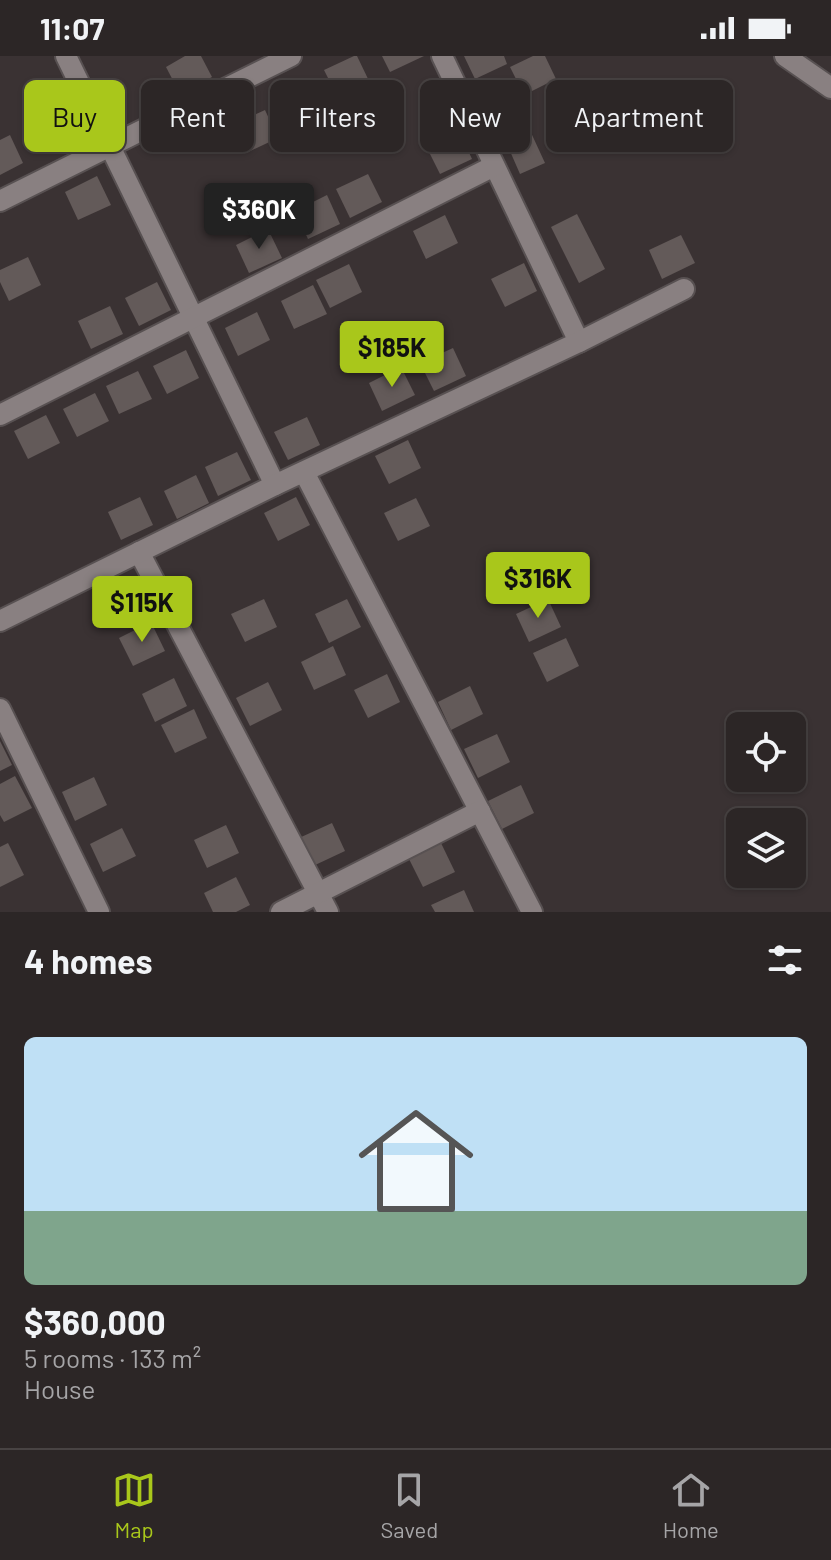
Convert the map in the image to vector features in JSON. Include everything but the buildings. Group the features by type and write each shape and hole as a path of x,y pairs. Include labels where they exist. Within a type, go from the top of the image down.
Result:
{"street":[{"path":"66,56 78,80"},
{"path":"125,139 291,56"},
{"path":"442,56 579,342"},
{"path":"785,56 831,88"},
{"path":"0,201 98,152"},
{"path":"113,152 275,485"},
{"path":"0,415 494,166"},
{"path":"0,621 684,289"},
{"path":"304,472 532,912"},
{"path":"139,552 328,912"},
{"path":"0,709 99,912"},
{"path":"281,912 480,811"}]}
